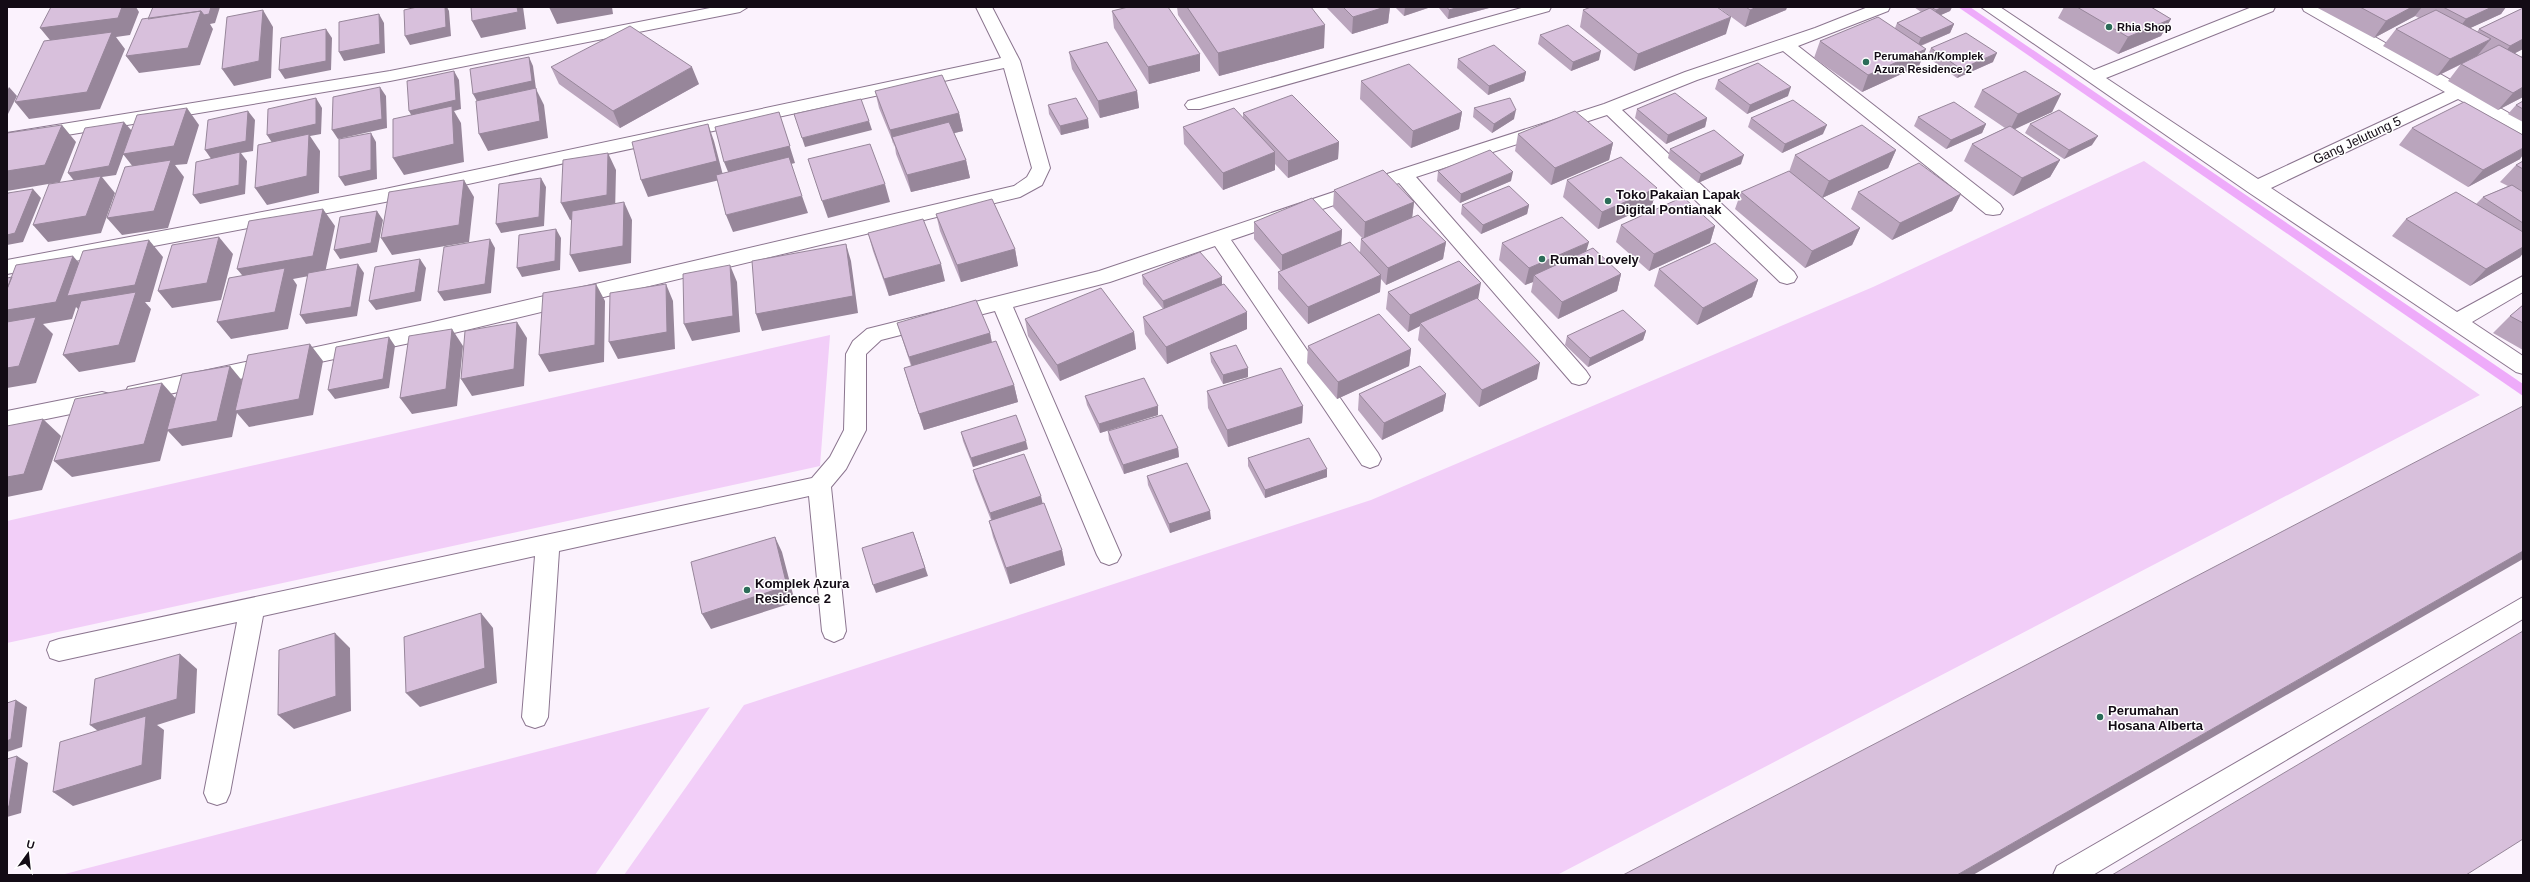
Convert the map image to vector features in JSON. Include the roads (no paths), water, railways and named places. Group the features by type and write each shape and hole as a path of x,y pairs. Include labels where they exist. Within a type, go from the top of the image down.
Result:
{"street":[{"path":"7,139 390,76 740,7"},
{"path":"7,418 429,331 1020,191 1035,181 1041,168 1010,61 984,7"},
{"path":"1194,105 1543,7"},
{"path":"59,650 819,485 838,463 855,430 856,354 860,346 874,334 1001,301 1103,277 1403,175 1610,108 1690,76 1786,44 1882,7"},
{"path":"1988,7 2255,188 2523,366"},
{"path":"2092,77 2267,7"},
{"path":"2310,7 2523,129"},
{"path":"1786,44 1993,209"},
{"path":"7,267 176,238 430,188 1010,61"},
{"name":"Gang Jelutung 5","path":"2255,188 2459,92"},
{"path":"1610,108 1788,277"},
{"path":"1403,175 1579,377"},
{"path":"1219,237 1370,459"},
{"path":"2456,322 2523,283"},
{"path":"1001,301 1109,555"},
{"path":"819,485 834,632"},
{"path":"535,717 548,544"},
{"path":"2067,875 2281,751 2523,607"},
{"path":"217,792 252,608"}],"waterway":[{"path":"1963,7 2523,391"}],"place":[{"name":"Rhia Shop","path":"2109,27"},
{"name":"Perumahan/Komplek Azura Residence 2","path":"1866,62"},
{"name":"Toko Pakaian Lapak Digital Pontianak","path":"1608,201"},
{"name":"Rumah Lovely","path":"1542,259"},
{"name":"Komplek Azura Residence 2","path":"747,590"},
{"name":"Perumahan Hosana Alberta","path":"2100,717"}]}
